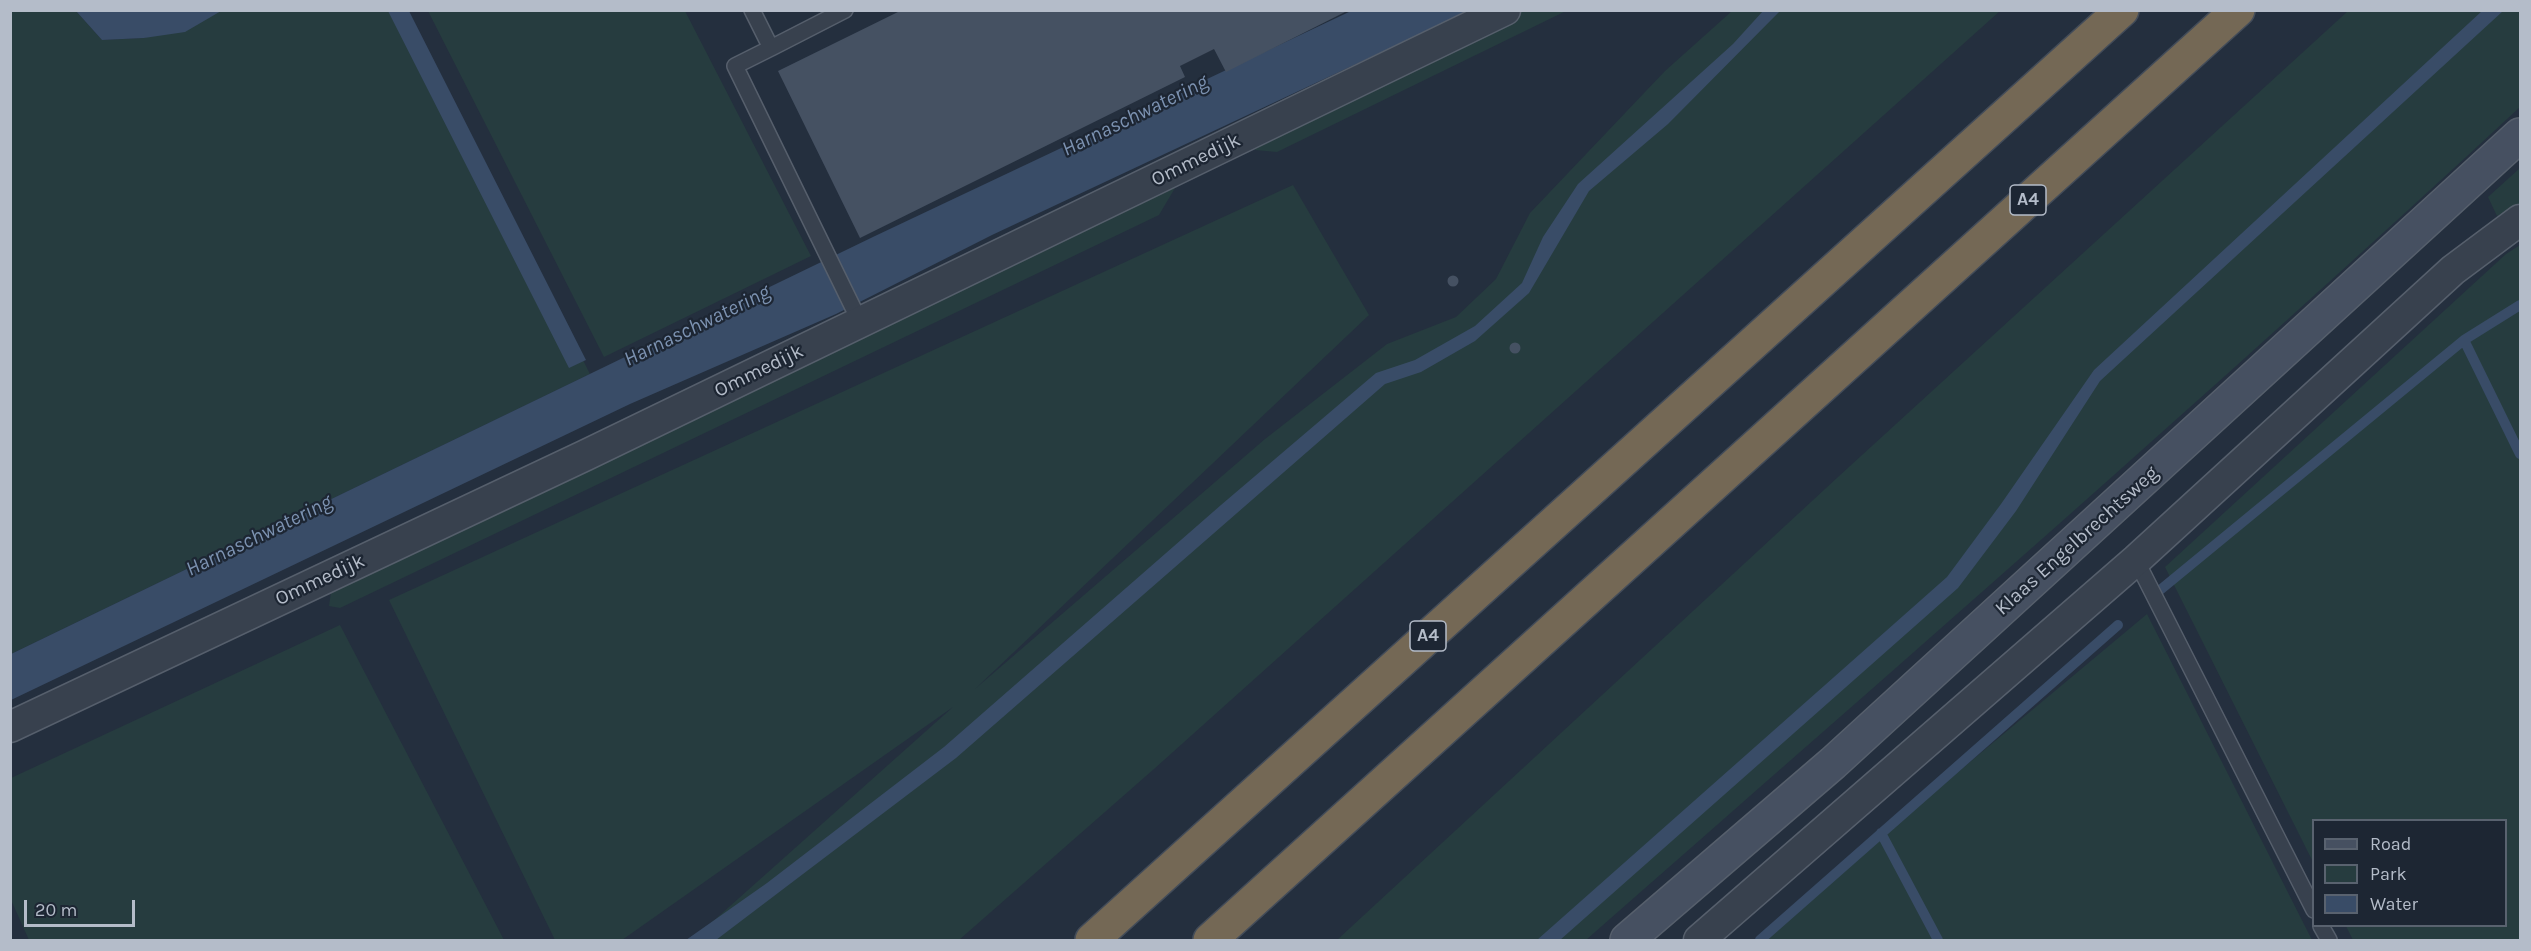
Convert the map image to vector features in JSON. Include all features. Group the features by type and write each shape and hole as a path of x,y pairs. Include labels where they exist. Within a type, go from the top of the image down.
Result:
{"highway":[{"name":"A4","path":"1092,940 2122,10"},
{"name":"A4","path":"1210,940 2238,10"}],"main road":[{"name":"Klaas Engelbrechtsweg","path":"1627,940 1833,763 2520,135"}],"street":[{"name":"Ommedijk","path":"10,726 576,460 856,315 1505,10"},
{"path":"1699,940 2136,560 2453,270 2520,220"}],"lane":[{"path":"752,10 771,48"},
{"path":"845,10 735,66 856,315"},
{"path":"2136,560 2312,908"}],"green space":[{"path":"11,11 76,11 102,40 144,38 221,11 407,11 590,374 11,654"},
{"path":"428,11 685,11 811,256 604,357"},
{"path":"1519,11 1566,11 1277,152 1255,150 1265,135"},
{"path":"1732,11 2000,11 1154,769 959,940 692,940 953,707 622,940 555,940 389,600 1293,185 1369,315 975,689 1265,439 1387,344 1456,317 1496,279 1530,213 1665,71"},
{"path":"2348,11 2520,11 2520,107 2173,423 1586,940 1337,940 1838,477"},
{"path":"2520,168 2520,204 2497,216 2488,197"},
{"path":"1163,185 1175,188 1159,215 340,608 329,606 332,585"},
{"path":"2520,245 2520,940 2353,940 2346,927 2507,927 2507,819 2312,819 2312,860 2165,567 2506,254"},
{"path":"2147,614 2312,940 1757,940"},
{"path":"340,625 504,940 29,940 11,900 11,778"}],"water":[{"path":"76,11 221,11 185,32 144,38 102,40"},
{"path":"388,11 409,11 586,360 569,368"},
{"name":"Harnaschwatering","path":"1351,11 1469,11 992,235 836,314 630,404 11,700 11,654 875,236"},
{"path":"1763,11 1780,11 1668,124 1589,191 1529,293 1475,341 1421,372 1385,384 956,758 716,940 686,940 767,883 944,747 1376,373 1415,360 1475,326 1522,283 1543,237 1578,184 1733,44"},
{"path":"2482,11 2503,11 2100,381 2016,511 1958,588 1560,940 1537,940 1947,577 2094,370"}],"building":[{"path":"902,10 1349,10 1226,72 1214,49 1180,66 1185,77 860,238 778,71"},
{"path":"1453,275 1459,281 1453,287 1447,281"},
{"path":"1515,342 1521,348 1515,354 1509,348"}],"waterway":[{"path":"2154,595 2464,340 2520,305"},
{"path":"2464,340 2520,454"},
{"path":"1760,940 2118,625"},
{"path":"1881,833 1938,940"}]}
